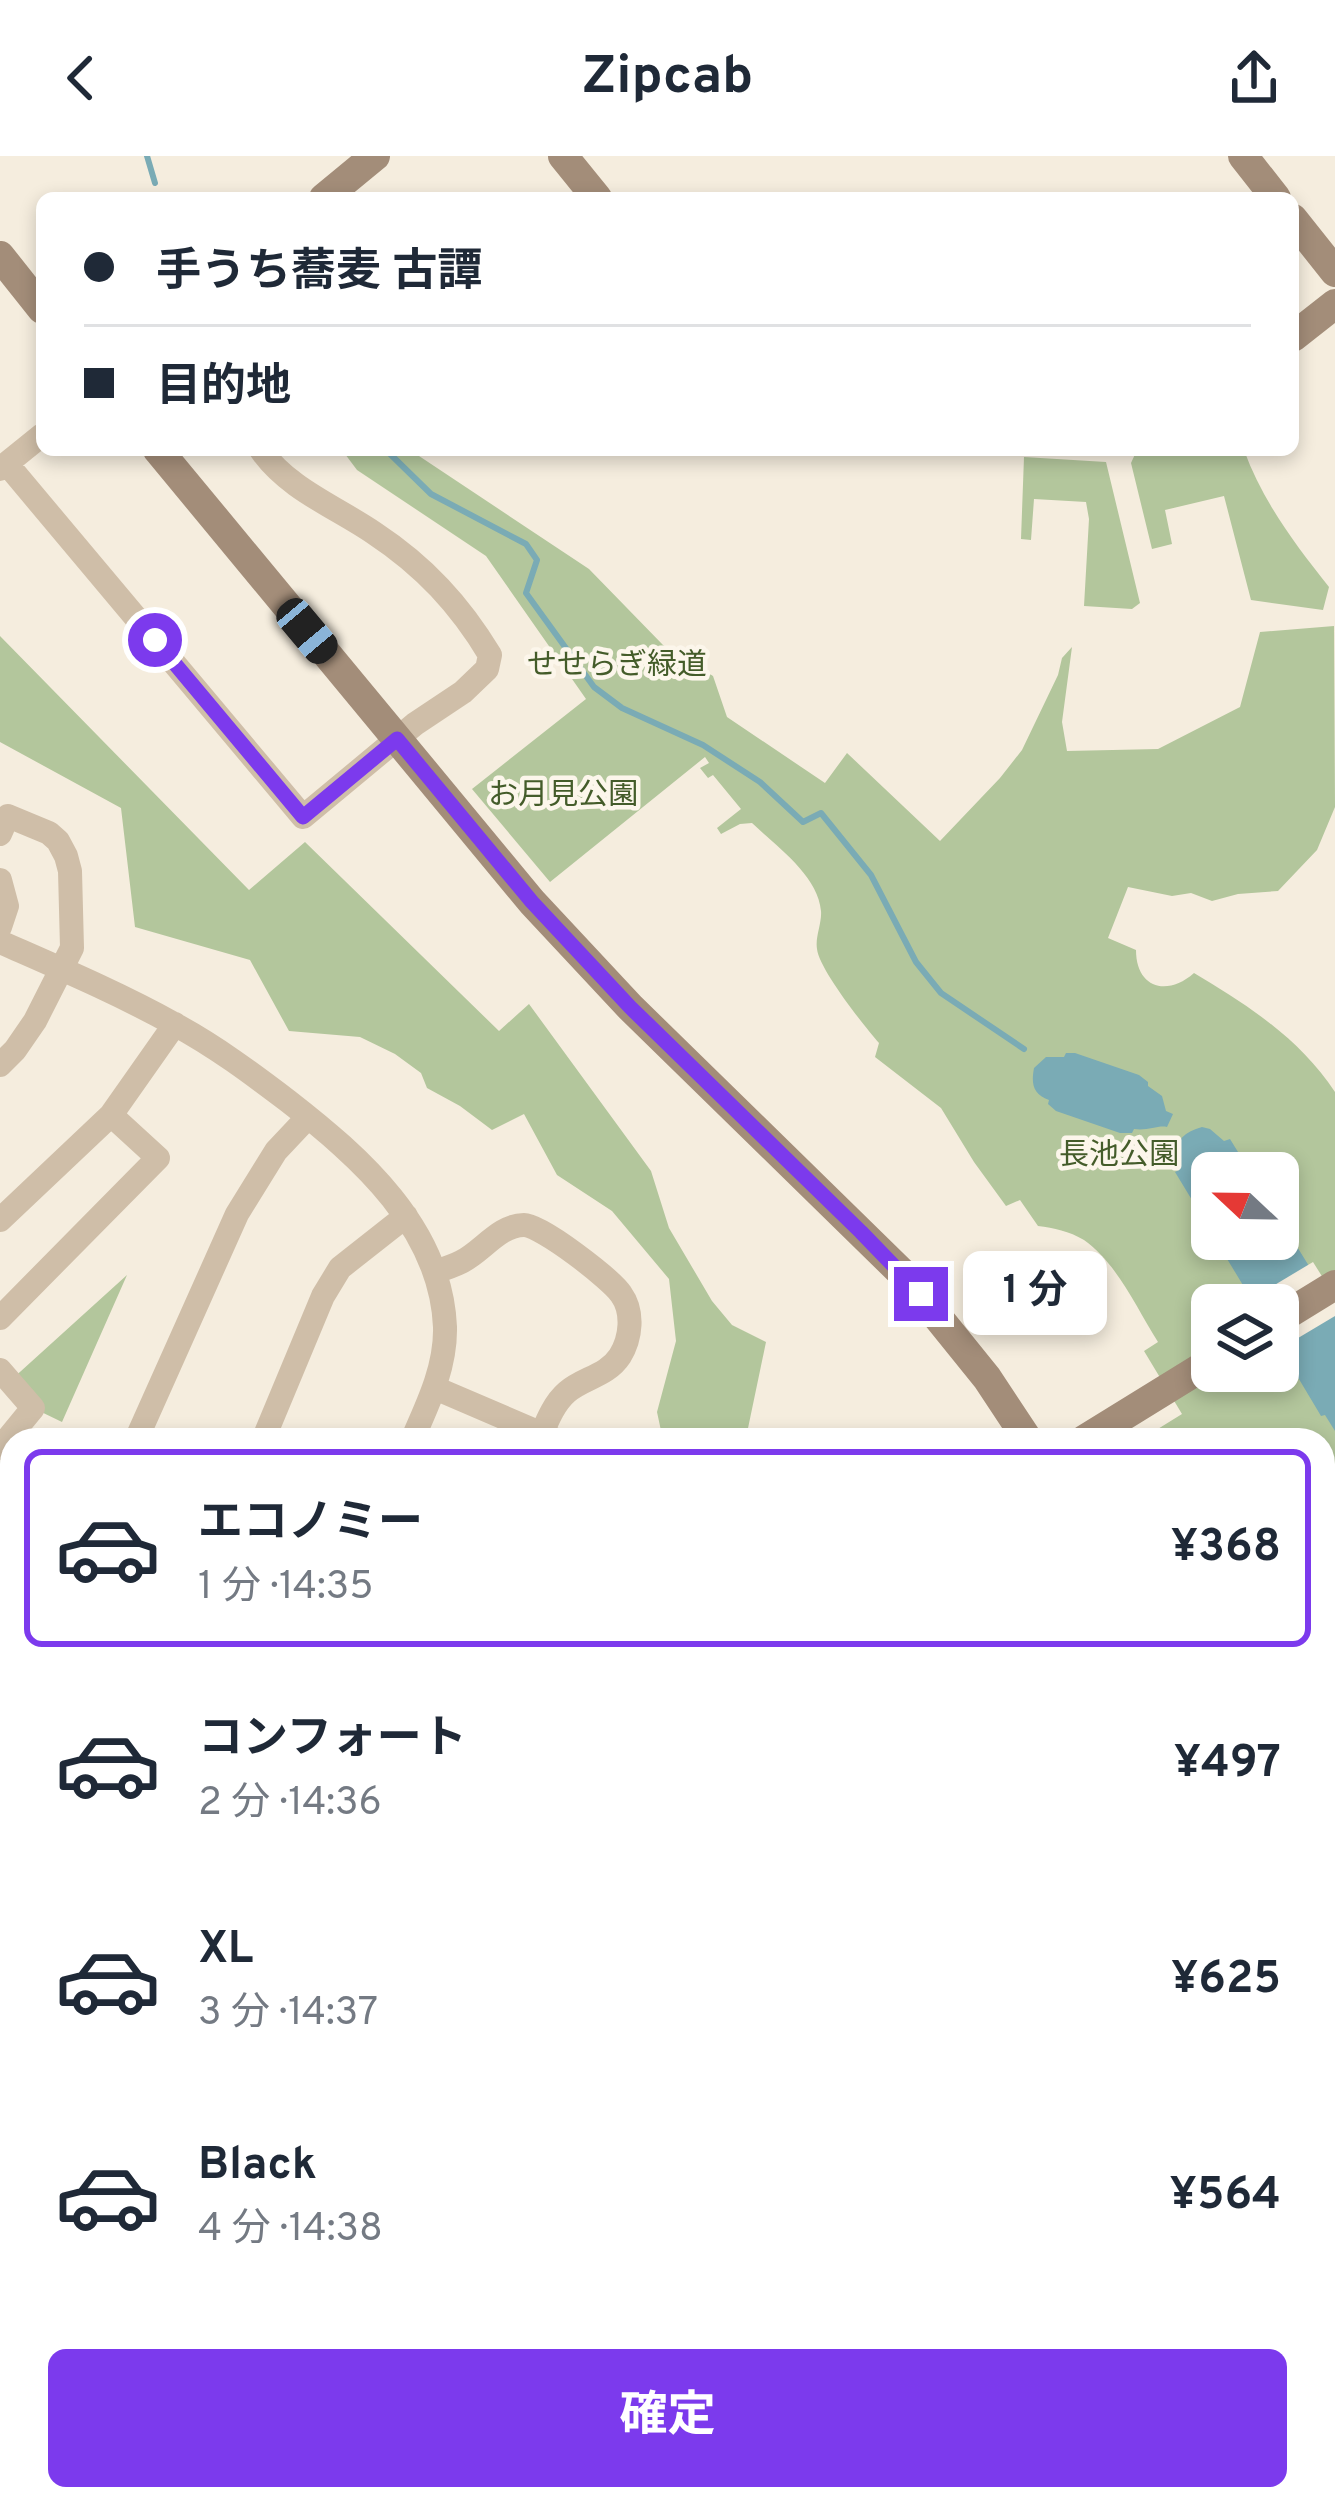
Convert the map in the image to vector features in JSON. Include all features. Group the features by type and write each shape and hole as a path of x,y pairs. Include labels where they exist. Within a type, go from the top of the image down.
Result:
{"street":[{"path":"331,192 375,156"},
{"path":"563,156 592,192"},
{"path":"1243,156 1271,192"},
{"path":"1299,227 1335,272"},
{"path":"0,256 36,301"},
{"path":"1299,332 1335,304"},
{"path":"36,440 4,466 303,817 397,739 464,692 488,669 490,655 447,593 393,546 291,482 265,456"},
{"path":"163,456 532,902 630,1007 903,1274 987,1378 1020,1428"},
{"path":"0,834 8,816 58,841 70,871 72,948 34,1021 0,1065"},
{"path":"0,880 7,906 0,927"},
{"path":"0,942 175,1024 249,1071 359,1161 406,1216 435,1272 445,1327 443,1357 417,1428"},
{"path":"0,1220 111,1115 175,1024"},
{"path":"0,1318 158,1158 111,1115"},
{"path":"141,1428 237,1214 276,1151 308,1117"},
{"path":"268,1428 322,1296 340,1268 406,1216"},
{"path":"435,1272 462,1262 506,1229 526,1225 545,1231 621,1294 630,1316 619,1358 604,1372 569,1390 556,1406 549,1428"},
{"path":"1299,1307 1335,1285"},
{"path":"0,1370 33,1408 16,1428"},
{"path":"1103,1428 1191,1373"},
{"path":"435,1388 524,1428"}],"green space":[{"path":"346,456 419,456 589,569 663,645 713,676 727,717 825,783 847,753 940,841 1022,750 1062,658 1072,647 1062,722 1067,751 1158,749 1240,707 1260,632 1334,626 1335,807 1317,850 1278,891 1212,901 1191,893 1172,896 1128,887 1108,938 1136,950 1141,973 1155,985 1174,985 1194,973 1234,998 1289,1039 1335,1092 1335,1428 1159,1428 1182,1414 1144,1351 1158,1342 1126,1287 1084,1240 1038,1226 1020,1200 1006,1206 941,1108 875,1057 879,1043 820,958 821,911 812,885 752,823 721,834 717,828 741,809 713,775 708,778 700,768 709,763 705,757 550,882 472,789 586,699 486,556 357,470"},
{"path":"1134,456 1247,456 1270,505 1329,587 1323,610 1251,600 1224,496 1165,510 1172,544 1152,549 1131,463"},
{"path":"1024,457 1106,462 1140,603 1132,609 1084,606 1086,502 1034,499 1031,540 1021,539"},
{"path":"0,636 249,890 305,842 499,1031 529,1004 651,1171 669,1228 712,1301 732,1325 766,1342 748,1428 660,1428 657,1412 676,1341 669,1279 612,1211 557,1175 524,1114 492,1130 427,1088 421,1073 395,1054 360,1037 289,1031 250,960 135,927 121,808 0,742"},
{"path":"127,1275 62,1422 33,1408 10,1381"}],"water":[{"path":"1066,1053 1139,1075 1173,1114 1167,1127 1120,1133 1056,1111 1034,1088 1034,1068 1046,1057"},
{"path":"1210,1129 1224,1141 1230,1139 1238,1152 1191,1152 1191,1198 1175,1172 1179,1170 1178,1142 1187,1133"},
{"path":"1299,1250 1335,1308 1335,1428 1321,1416 1299,1379 1299,1284 1242,1284 1228,1260 1299,1260"}],"pier":[{"path":"1313,1262 1335,1297 1335,1316 1299,1337 1299,1284 1276,1284"}],"waterway":[{"path":"147,156 155,183"},
{"path":"392,456 431,494 526,544 537,560 526,593 594,687 622,708 703,745 760,782 803,822 821,813 871,875 916,962 941,993 1024,1049"}],"route":[{"path":"155,640 303,817 397,739 532,902 630,1007 921,1294"}],"park label":[{"name":"せせらぎ緑道","path":"617,664"},
{"name":"お月見公園","path":"563,794"},
{"name":"長池公園","path":"1119,1154"}]}
